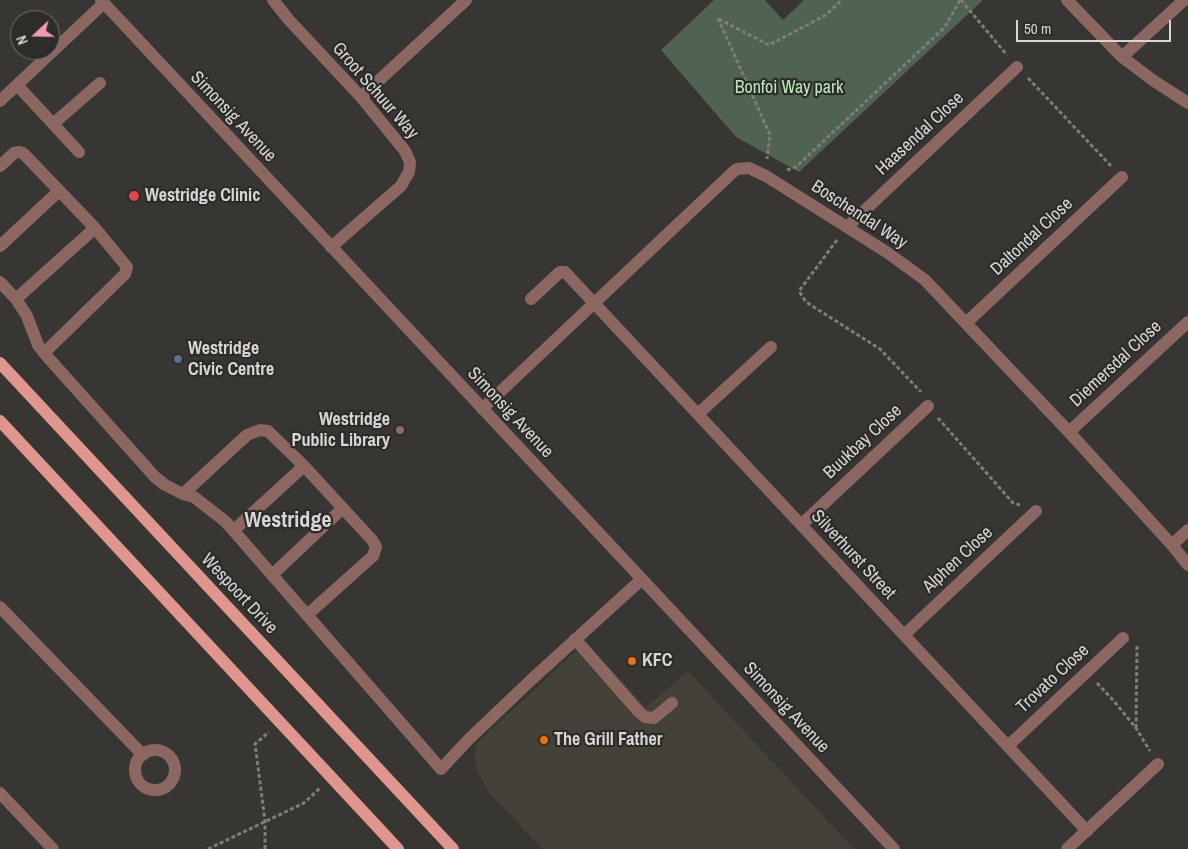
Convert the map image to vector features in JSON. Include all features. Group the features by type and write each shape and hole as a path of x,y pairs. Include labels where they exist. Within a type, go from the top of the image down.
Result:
{"main road":[{"name":"Wespoort Drive","path":"0,363 453,849"},
{"path":"0,421 398,849"}],"street":[{"name":"Groot Schuur Way","path":"273,0 289,20 361,97 405,151 410,162 409,172 400,186 331,247"},
{"path":"361,97 466,0"},
{"path":"1067,0 1122,57 1188,103"},
{"path":"1122,57 1184,0"},
{"path":"0,101 102,2"},
{"name":"Simonsig Avenue","path":"102,2 894,849"},
{"name":"Haasendal Close","path":"846,227 1017,67"},
{"path":"53,124 100,83"},
{"path":"17,85 79,152"},
{"path":"0,166 14,153 23,153 95,228 127,266 125,274 44,353"},
{"name":"Boschendal Way","path":"482,408 732,173 737,169 749,168 766,176 888,253 925,280 967,322 1069,432 1172,545 1188,566"},
{"name":"Daltondal Close","path":"967,322 1122,178"},
{"path":"0,246 59,191"},
{"path":"16,299 95,228"},
{"name":"Silverhurst Street","path":"531,299 560,272 564,271 1087,831"},
{"path":"0,282 16,299 26,316 38,345 44,353 155,477 165,485 194,497 214,511 234,530 441,769 468,740 642,579"},
{"name":"Diemersdal Close","path":"1069,432 1188,322"},
{"path":"698,414 771,347"},
{"name":"Buukbay Close","path":"801,524 928,406"},
{"path":"183,494 247,435 260,430 268,431 304,466 373,541 376,547 376,552 373,556 307,615"},
{"path":"234,530 304,466"},
{"path":"272,575 343,508"},
{"name":"Alphen Close","path":"904,635 1036,511"},
{"path":"1172,545 1188,530"},
{"path":"0,607 142,755"},
{"name":"Trovato Close","path":"1008,746 1123,638"},
{"path":"575,639 646,718 654,718 672,703"},
{"path":"1067,849 1158,764"},
{"path":"0,793 53,849"}],"path":[{"path":"842,0 826,15 769,45 718,18 770,135 766,176 796,167 945,27 960,0 1017,67 1122,178"},
{"path":"846,227 799,291 806,302 880,349 924,396 928,406 1013,503 1036,511"},
{"path":"1123,638 1137,646 1136,728"},
{"path":"1086,672 1136,728 1158,764"},
{"path":"265,849 265,821 255,744 280,723"},
{"path":"208,849 304,803 331,778"}],"shaded area":[{"path":"586,642 646,707 688,671 854,849 543,849 489,793 476,770 476,746 481,739"}],"green space":[{"name":"Bonfoi Way park","path":"714,0 765,0 783,20 804,0 983,0 799,172 736,137 661,50"}],"place":[{"name":"Westridge Clinic","path":"134,196"},
{"name":"Westridge Civic Centre","path":"178,359"},
{"name":"Westridge Public Library","path":"400,430"},
{"name":"KFC","path":"632,661"},
{"name":"The Grill Father","path":"544,740"}],"district":[{"name":"Westridge","path":"288,521"}]}
